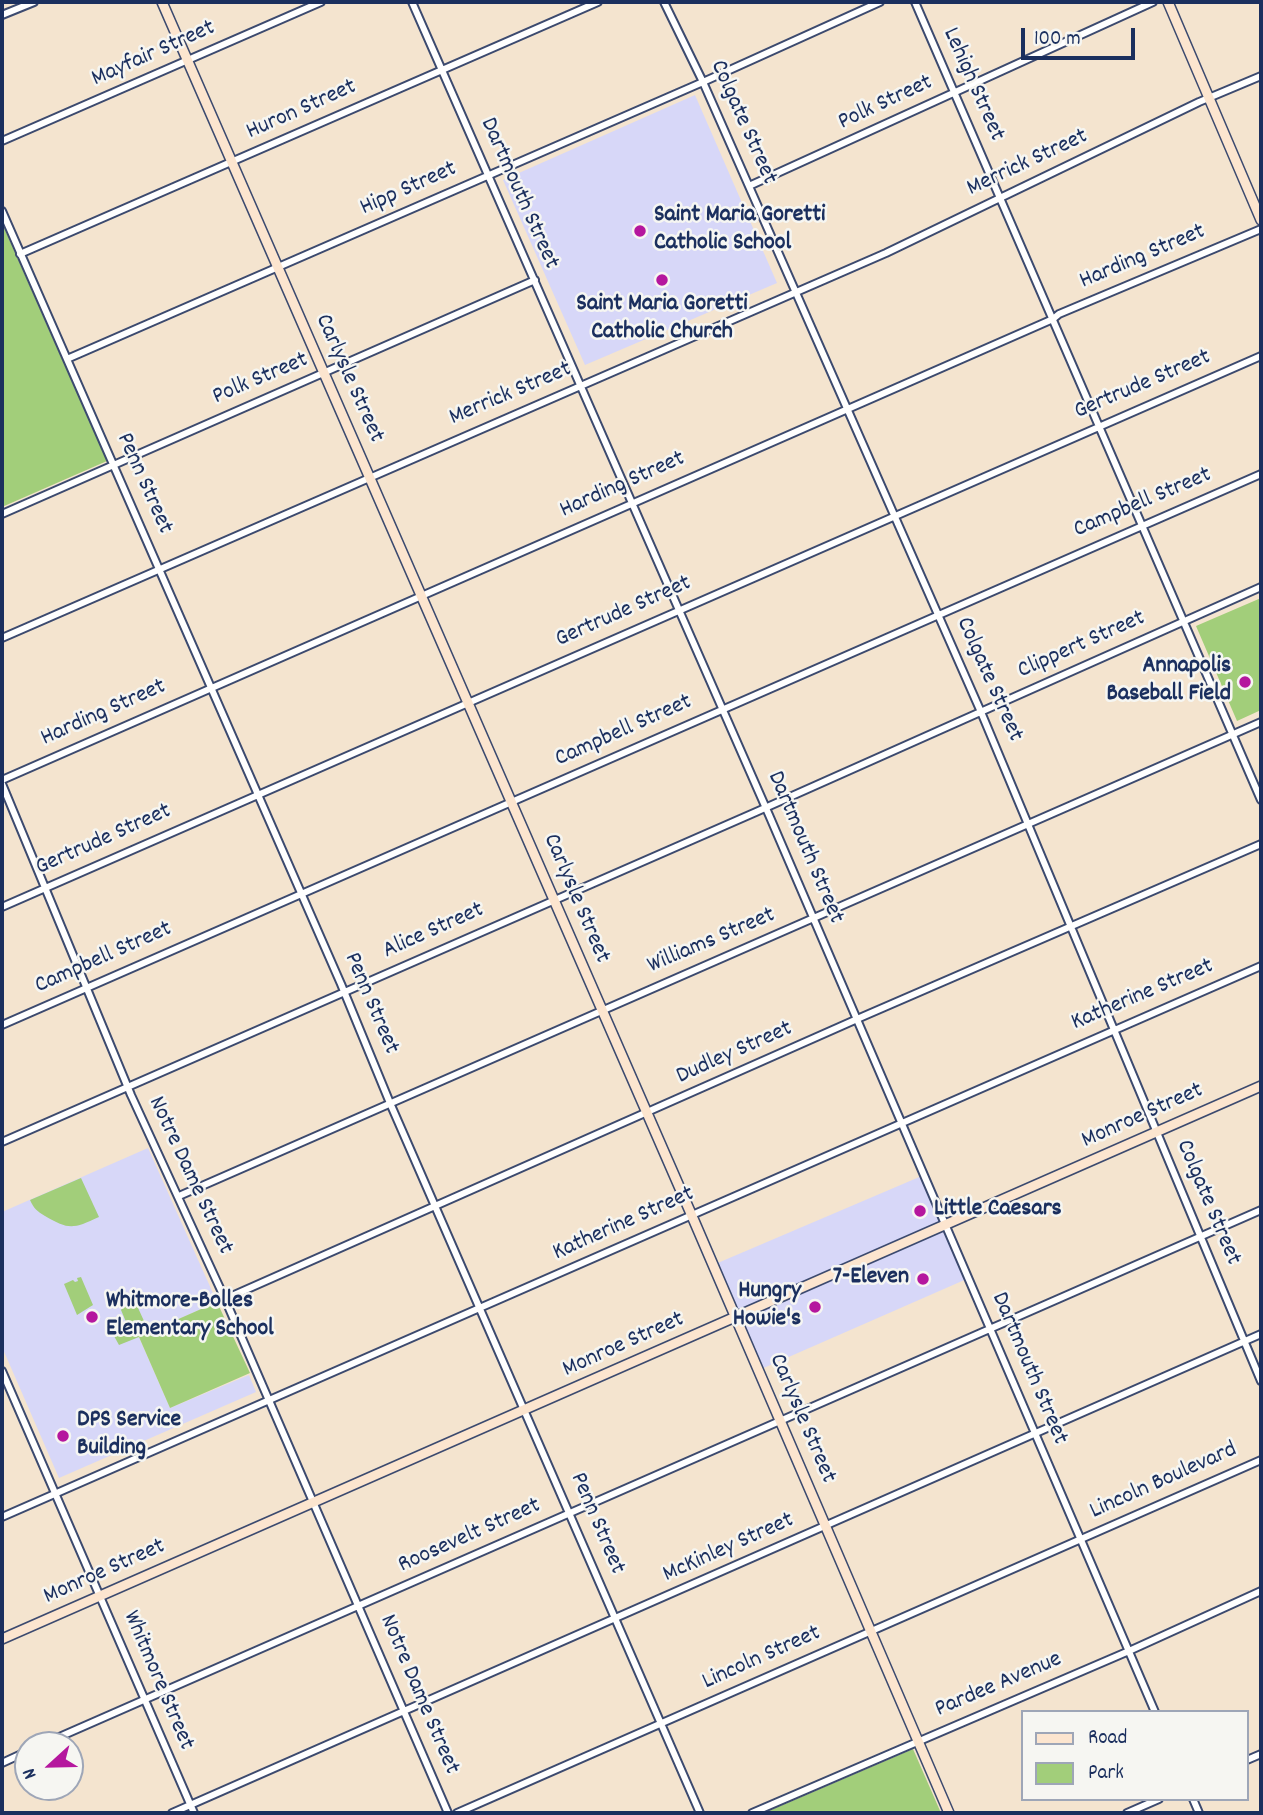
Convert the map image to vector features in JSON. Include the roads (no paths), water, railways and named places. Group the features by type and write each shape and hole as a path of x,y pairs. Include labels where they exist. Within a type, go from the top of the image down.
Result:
{"street":[{"path":"2,15 34,2"},
{"name":"Carlysle Street","path":"162,2 692,1216 949,1813"},
{"name":"Mayfair Street","path":"2,142 321,2"},
{"name":"Dartmouth Street","path":"412,2 679,610 1154,1710"},
{"name":"Huron Street","path":"20,254 598,2"},
{"name":"Colgate Street","path":"664,2 703,82 981,712 1261,1381"},
{"name":"Hipp Street","path":"67,359 880,2"},
{"name":"Lehigh Street","path":"915,2 1261,800"},
{"name":"Polk Street","path":"749,186 1153,2"},
{"path":"1168,2 1261,220"},
{"name":"Merrick Street","path":"2,638 886,253 1261,76"},
{"name":"Penn Street","path":"2,211 259,795 390,1103 700,1813"},
{"name":"Harding Street","path":"2,782 632,502 1053,319 1059,314 1261,229"},
{"name":"Polk Street","path":"2,514 535,280"},
{"name":"Gertrude Street","path":"2,907 1261,356"},
{"name":"Campbell Street","path":"2,1025 1261,474"},
{"name":"Clippert Street","path":"765,808 1261,587"},
{"name":"Williams Street","path":"179,1196 1261,722"},
{"name":"Notre Dame Street","path":"2,782 128,1086 270,1401 448,1813"},
{"name":"Alice Street","path":"2,1142 765,808"},
{"name":"Dudley Street","path":"225,1299 1261,844"},
{"name":"Katherine Street","path":"2,1517 1261,966"},
{"name":"Monroe Street","path":"2,1639 1261,1086"},
{"name":"Roosevelt Street","path":"73,1731 1261,1210"},
{"name":"McKinley Street","path":"172,1813 1261,1334"},
{"name":"Whitmore Street","path":"2,1371 7,1394 55,1493 194,1813"},
{"name":"Lincoln Boulevard","path":"1082,1540 1261,1460"},
{"name":"Lincoln Street","path":"457,1813 1082,1540"},
{"name":"Pardee Avenue","path":"752,1813 1129,1651 1261,1591"},
{"path":"1127,1813 1154,1801"}],"place":[{"name":"Saint Maria Goretti Catholic School","path":"640,231"},
{"name":"Saint Maria Goretti Catholic Church","path":"662,280"},
{"name":"Annapolis Baseball Field","path":"1245,682"},
{"name":"Little Caesars","path":"920,1211"},
{"name":"7-Eleven","path":"923,1279"},
{"name":"Hungry Howie's","path":"815,1307"},
{"name":"Whitmore-Bolles Elementary School","path":"92,1317"},
{"name":"DPS Service Building","path":"63,1436"}]}
